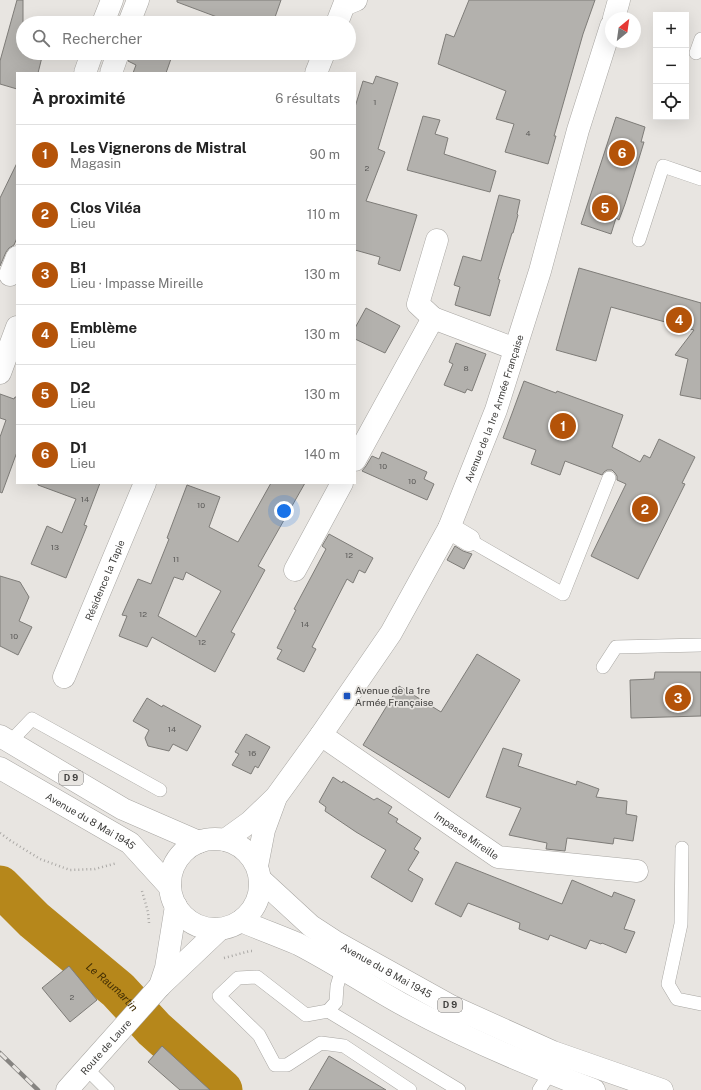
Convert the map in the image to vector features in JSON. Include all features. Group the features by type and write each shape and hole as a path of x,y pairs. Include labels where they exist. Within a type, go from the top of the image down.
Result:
{"street":[{"path":"106,16 112,0"},
{"path":"132,16 138,0"},
{"path":"340,16 344,4 356,0"},
{"path":"616,12 619,0"},
{"name":"Avenue de la 1re Armée Française","path":"225,840 250,822 276,797 321,735 391,632 449,528 496,410 540,271 578,130 605,45"},
{"path":"85,72 90,60"},
{"path":"111,72 116,60"},
{"path":"316,72 321,60"},
{"path":"437,240 418,304 433,318 515,349"},
{"path":"356,458 433,318"},
{"path":"0,373 16,330"},
{"name":"Résidence la Tapie","path":"64,677 145,484"},
{"path":"295,570 341,484"},
{"path":"449,528 469,540"},
{"name":"Impasse Mireille","path":"321,735 498,857 637,871"},
{"name":"D 9","path":"5,739 123,809 199,842"},
{"name":"Avenue du 8 Mai 1945","path":"0,768 130,843 173,897"},
{"name":"Avenue de la 1re Armée Française","path":"258,873 264,830 276,797"},
{"path":"212,839 225,840 236,844 248,854 258,873 260,891 256,903 250,913 241,921 220,929 207,929 196,925 181,914 173,897 171,874 179,857 188,848 199,842 212,839"},
{"name":"Avenue du 8 Mai 1945","path":"258,873 311,926 334,941 451,1006 553,1052 662,1090"},
{"name":"Route de Laure","path":"154,992 166,968 173,897"},
{"name":"Avenue du 8 Mai 1945","path":"241,921 297,944 400,1003 464,1036 545,1082 594,1090"},
{"name":"Route de Laure","path":"67,1090 154,992 220,929"}],"lane":[{"path":"696,53 701,39"},
{"path":"640,240 662,166 701,179"},
{"path":"469,540 563,594 609,478"},
{"path":"603,667 616,647 701,645"},
{"path":"5,739 32,719 160,790"},
{"path":"682,848 681,924 668,984 678,999 701,1004"},
{"path":"342,969 337,986 336,1002 328,1011 306,1015 257,977 238,978 219,996 259,1035 275,1065 287,1065 321,1043 344,1046 410,1090"},
{"path":"328,1011 459,1090"},
{"path":"86,1068 108,1090"}],"path":[{"path":"0,833 40,859 70,870 94,869 123,861 130,843"},
{"path":"141,886 148,912 149,925"}],"building":[{"path":"17,0 23,0 23,16 16,16 16,60 41,60 38,72 16,72 16,89 0,84 0,61"},
{"path":"177,0 281,0 275,16 214,16 177,2"},
{"path":"469,0 595,0 583,34 554,136 556,136 548,164 505,152 514,124 496,119 506,91 438,64 446,34 454,37"},
{"path":"171,60 166,72 133,72 136,65 128,61"},
{"path":"376,76 398,83 378,149 385,152 366,201 417,215 400,271 378,264 380,257 356,250 356,104 363,81 373,84"},
{"path":"423,116 440,120 435,134 448,138 444,154 496,171 490,192 407,170"},
{"path":"616,117 645,127 641,142 644,142 625,204 619,220 616,218 611,234 581,224"},
{"path":"16,165 16,240 14,245 6,252 0,266 0,198"},
{"path":"499,195 520,200 518,215 498,279 500,280 490,316 455,305 460,287 454,285 463,256 481,261"},
{"path":"579,268 701,303 701,399 680,395 688,359 675,355 694,330 611,307 596,361 556,350"},
{"path":"366,308 400,326 385,353 356,339 356,326"},
{"path":"456,343 486,354 472,391 467,389 465,393 444,385 453,364 449,362"},
{"path":"524,381 556,393 557,391 623,415 612,447 640,462 644,455 650,458 659,439 695,457 682,483 685,484 638,579 591,556 626,484 617,480 617,476 612,470 607,470 602,475 565,461 560,475 531,464 536,450 503,438"},
{"path":"0,394 14,399 16,397 16,455 2,493 0,492 0,437 6,420 0,418"},
{"path":"382,452 427,472 424,479 434,484 427,500 362,471 372,456 379,459"},
{"path":"100,484 84,525 87,526 66,578 31,564 47,526 62,533 76,499 38,485"},
{"path":"270,484 304,484 258,566 265,570 231,632 235,634 215,672 152,637 147,647 119,636 127,616 122,615 138,579 151,584 169,539 167,538 187,485 220,497 209,527 238,542","holes":["186,572 221,591 196,637 158,616 174,577 183,580"]},
{"path":"329,534 373,558 365,573 359,570 353,583 347,579 312,647 316,649 304,672 277,659 282,650 277,648 296,610 294,609 326,549 322,546"},
{"path":"455,546 472,554 464,569 447,560"},
{"path":"0,576 20,582 29,597 19,621 32,627 18,655 0,646"},
{"path":"477,654 520,680 449,798 363,745 399,686 441,712"},
{"path":"655,672 701,672 701,716 631,718 630,680 654,679"},
{"path":"147,698 201,726 187,751 173,744 169,751 148,746 145,738 149,730 133,721"},
{"path":"246,734 270,747 258,768 255,766 251,774 232,765 239,754 235,752"},
{"path":"503,748 522,754 518,766 576,785 577,781 599,789 596,797 627,801 626,814 637,816 633,841 614,838 613,844 567,838 565,851 546,849 547,843 509,835 521,808 486,797"},
{"path":"333,777 342,783 343,781 374,800 377,798 392,807 388,813 398,819 396,822 421,838 414,849 419,852 408,870 423,879 412,902 371,877 386,850 325,811 326,807 319,802"},
{"path":"456,862 562,904 572,880 612,897 614,892 635,900 624,929 635,932 626,953 602,943 601,944 590,940 586,949 550,935 548,940 519,929 520,923 468,903 461,917 435,904"},
{"path":"69,966 97,1000 70,1022 42,988"},
{"path":"162,1046 210,1090 180,1090 148,1062"},
{"path":"329,1056 386,1090 309,1090"}],"waterway":[{"name":"Le Raumartin","path":"0,886 34,920 118,990 154,1029 222,1090"}],"railway":[{"path":"0,1053 38,1090"}],"place":[{"name":"D1","path":"622,153"},
{"name":"D2","path":"605,208"},
{"name":"Emblème","path":"679,320"},
{"name":"Les Vignerons de Mistral","path":"563,426"},
{"name":"Clos Viléa","path":"645,509"},
{"name":"Avenue de la 1re Armée Française","path":"347,696"},
{"name":"B1","path":"678,698"}]}
